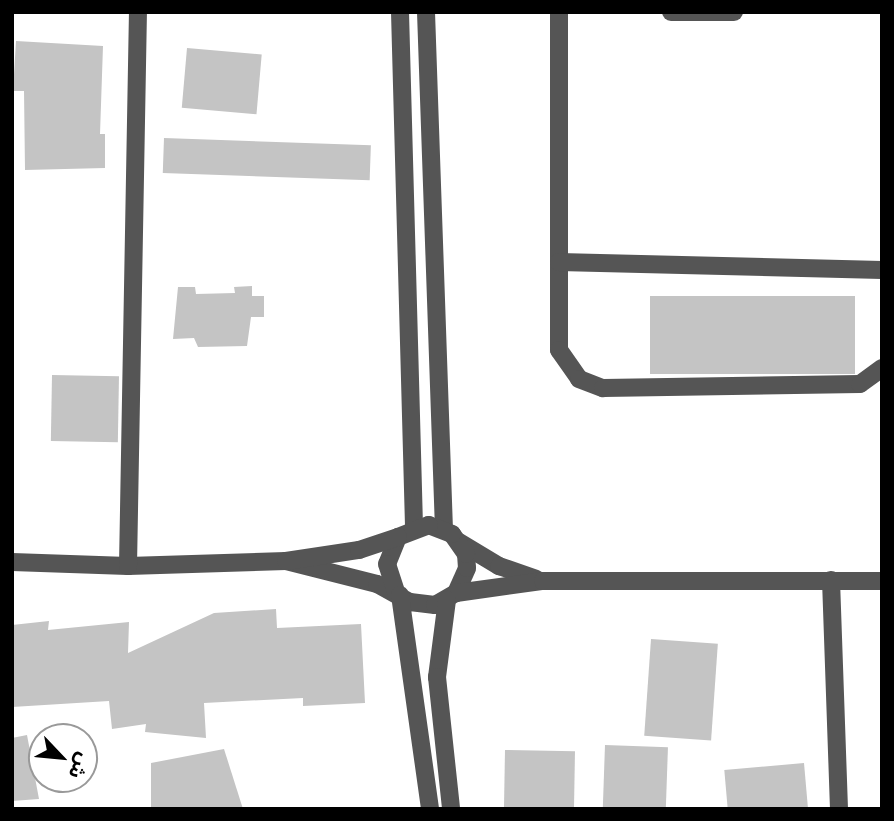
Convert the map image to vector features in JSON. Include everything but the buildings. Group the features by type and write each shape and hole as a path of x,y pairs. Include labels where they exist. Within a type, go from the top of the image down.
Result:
{"street":[{"path":"128,566 138,12"},
{"path":"400,12 414,527"},
{"path":"426,12 443,528"},
{"path":"559,12 559,350 568,367 589,384 860,384 882,369"},
{"path":"671,12 734,12"},
{"path":"559,262 882,270"},
{"path":"12,562 128,566 286,561 359,550 398,537 414,527 443,528 459,542 499,566 543,581"},
{"path":"398,537 387,564 398,593 430,809"},
{"path":"451,809 437,677 451,596 467,568 459,542"},
{"path":"286,561 398,593 422,605 451,596 543,581 882,581"},
{"path":"831,580 839,809"}]}
